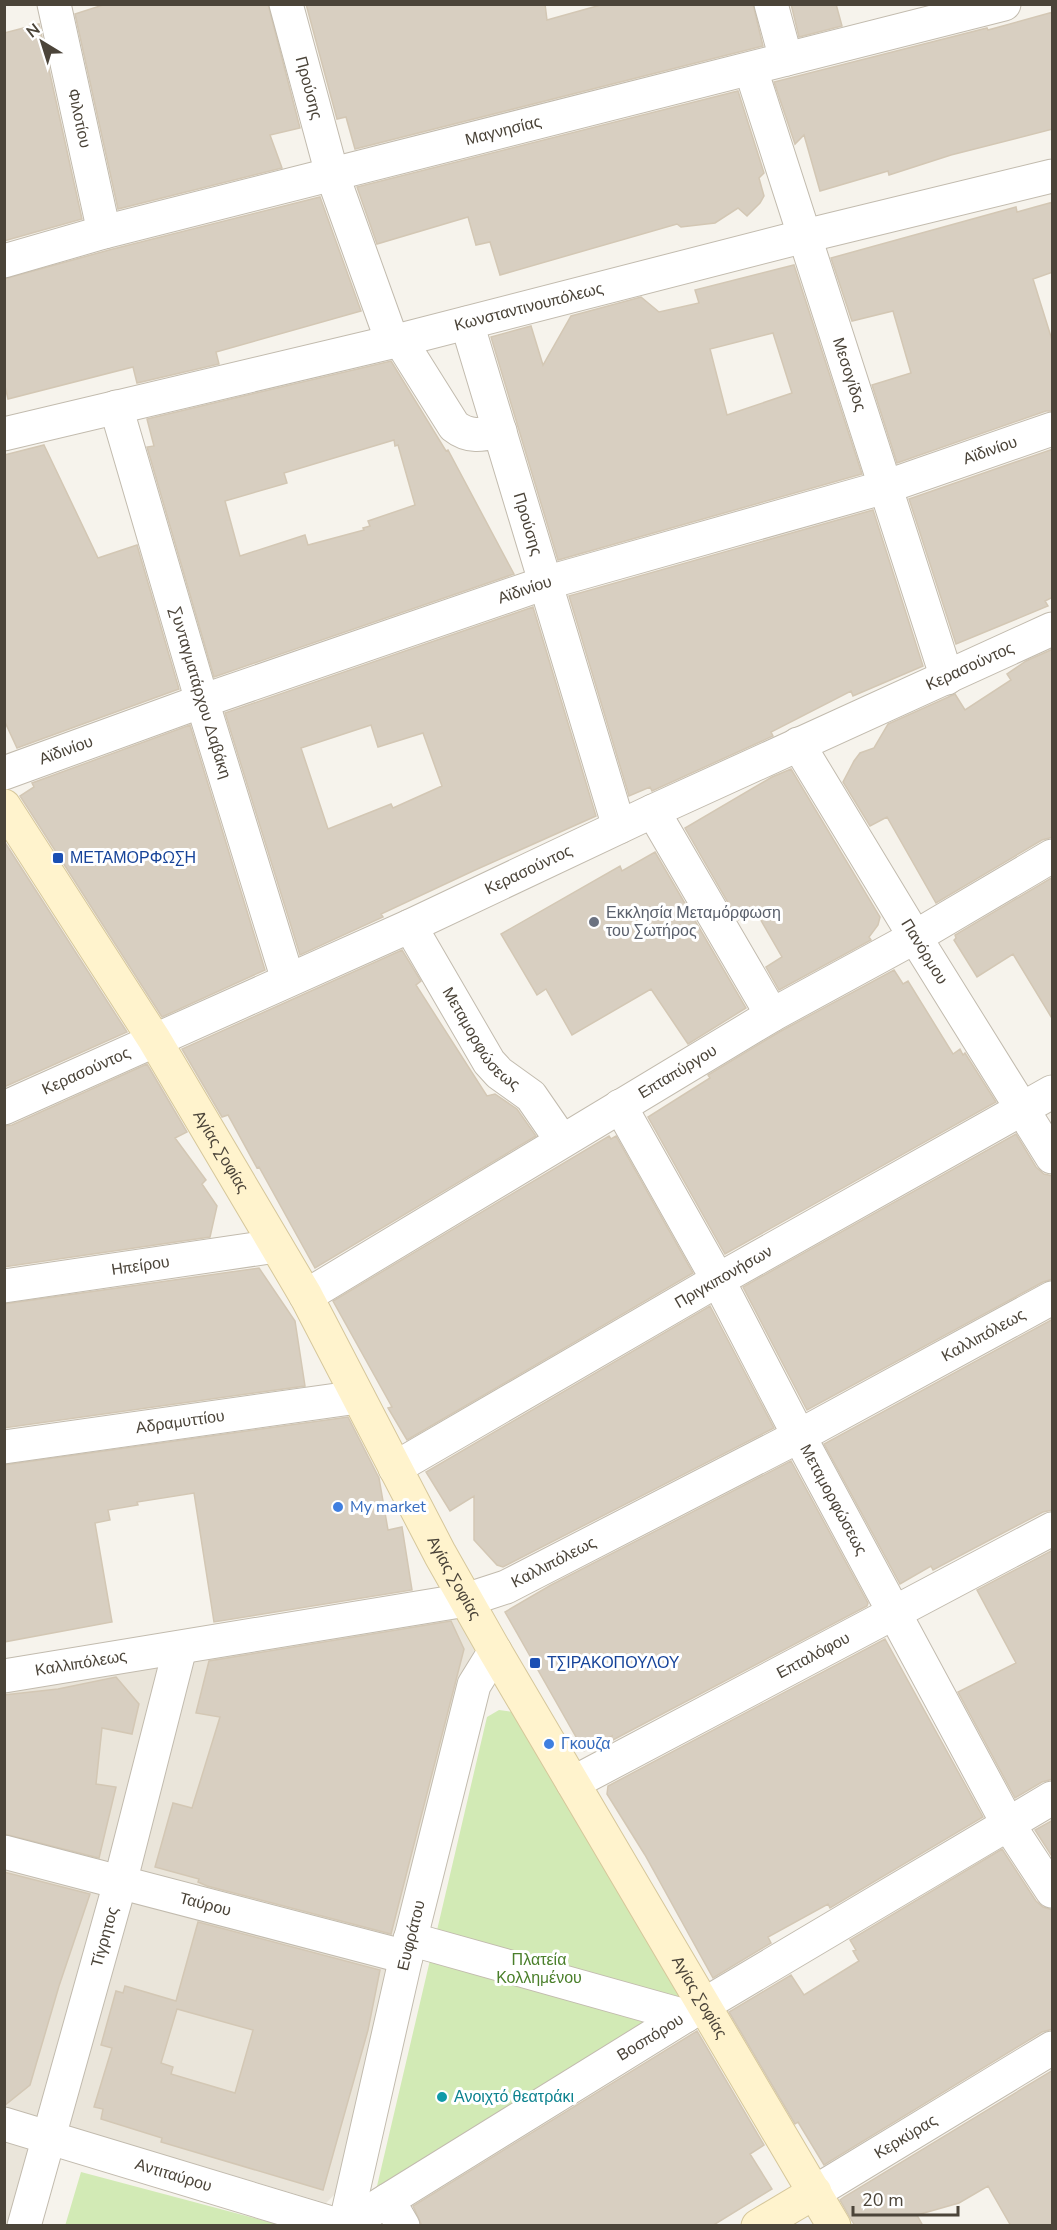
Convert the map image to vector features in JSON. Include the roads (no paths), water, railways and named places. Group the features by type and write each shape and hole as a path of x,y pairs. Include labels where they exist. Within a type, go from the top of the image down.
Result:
{"street":[{"name":"Φιλοτίου","path":"54,4 104,232"},
{"name":"Προύσης","path":"286,4 332,174 396,341 454,426 464,434 479,436 500,431"},
{"path":"771,4 786,59"},
{"name":"Μαγνησίας","path":"4,261 104,232 751,70 786,59 1004,4"},
{"name":"Μεσογίδος","path":"751,70 947,678"},
{"name":"Κωνσταντινουπόλεως","path":"4,434 396,341 805,236 1053,176"},
{"name":"Προύσης","path":"466,323 619,827"},
{"name":"Συνταγματάρχου Δαβάκη","path":"116,407 202,700 288,980"},
{"name":"Αϊδινίου","path":"4,773 202,700 545,584 885,487 1053,429"},
{"name":"Κερασούντος","path":"4,1108 410,926 652,811 1053,629"},
{"name":"Πανόρμου","path":"798,744 915,937 1053,1157"},
{"name":"Αγίας Σοφίας","path":"4,806 154,1039 306,1296 466,1600 573,1783 694,2011 815,2192 834,2226"},
{"path":"652,811 772,1015"},
{"name":"Επταπύργου","path":"306,1296 772,1015 915,937 1053,856"},
{"name":"Μεταμορφώσεως","path":"410,926 489,1062 499,1073 531,1096 562,1141"},
{"name":"Πριγκιπονήσων","path":"395,1468 718,1280 1053,1092"},
{"name":"Μεταμορφώσεως","path":"620,1106 718,1280 799,1436 1008,1824 1053,1891"},
{"name":"Ηπείρου","path":"4,1286 276,1245"},
{"name":"Καλλιπόλεως","path":"4,1676 466,1600 506,1587 799,1436 1053,1298"},
{"name":"Αδραμυττίου","path":"4,1447 358,1397"},
{"name":"Επταλόφου","path":"573,1783 1053,1529"},
{"name":"Τίγρητος","path":"24,2226 120,1883 180,1648"},
{"name":"Ευφράτου","path":"344,2226 408,1948 474,1685 495,1651"},
{"name":"Βοσπόρου","path":"344,2226 396,2213 694,2011 1053,1798"},
{"name":"Ταύρου","path":"4,1852 120,1883 694,2011"},
{"name":"Κερκύρας","path":"758,2226 1053,2048"},
{"name":"Αντιταύρου","path":"4,2124 344,2226"}],"place":[{"name":"ΜΕΤΑΜΟΡΦΩΣΗ","path":"58,858"},
{"name":"Εκκλησία Μεταμόρφωση του Σωτήρος","path":"594,922"},
{"name":"My market","path":"338,1507"},
{"name":"ΤΣΙΡΑΚΟΠΟΥΛΟΥ","path":"535,1663"},
{"name":"Γκουζα","path":"549,1744"},
{"name":"Ανοιχτό θεατράκι","path":"442,2097"}],"park label":[{"name":"Πλατεία Κολλημένου","path":"539,1969"}]}
